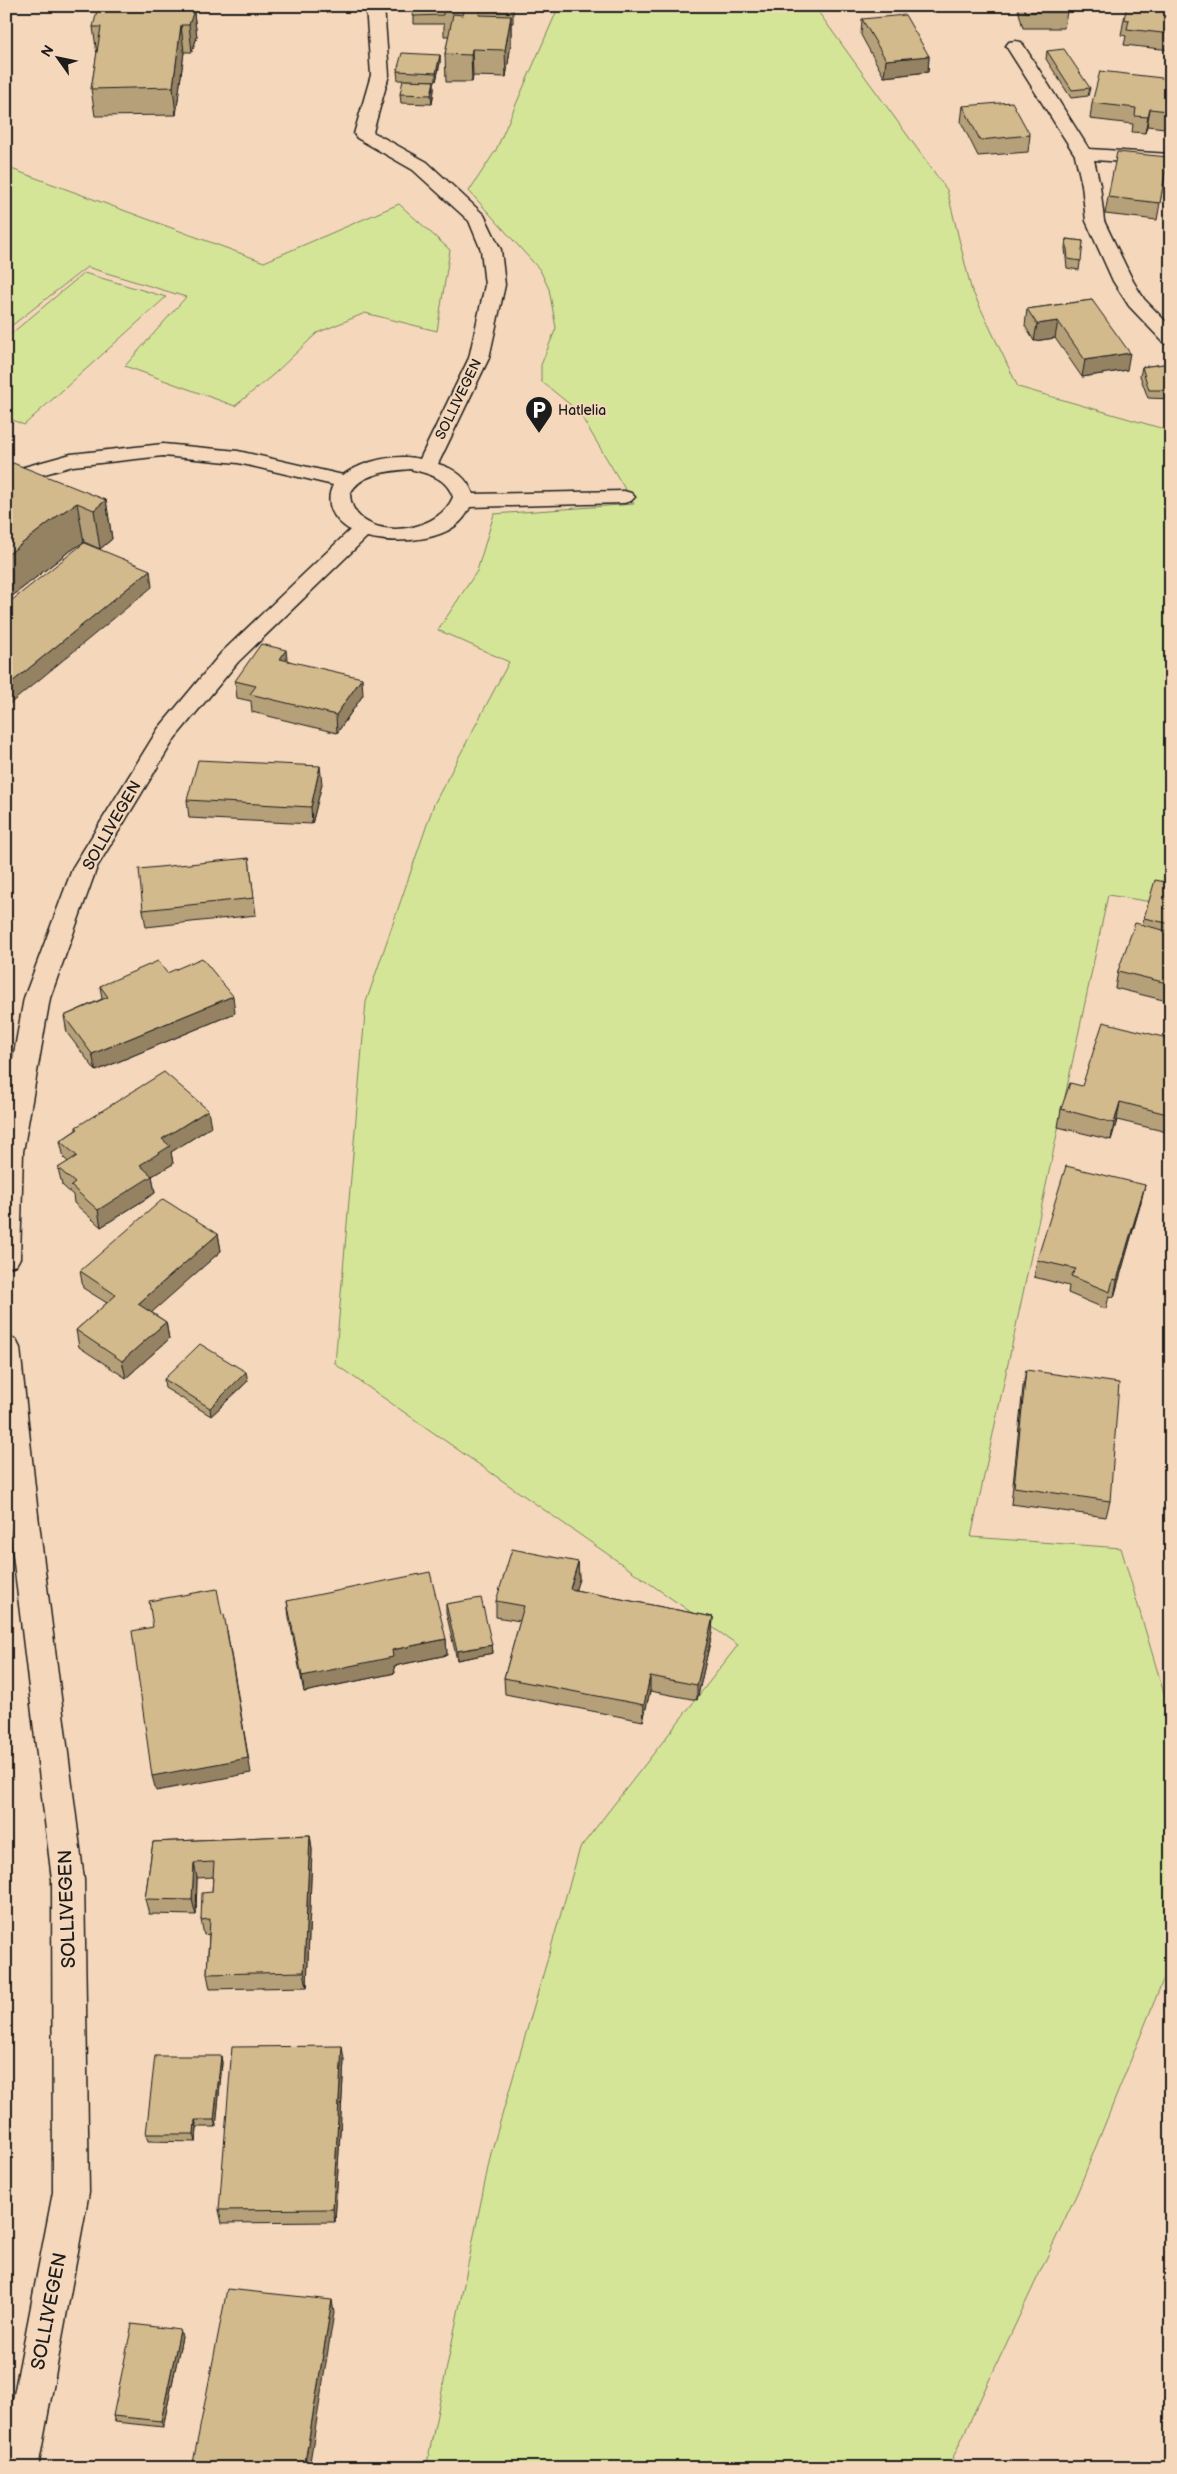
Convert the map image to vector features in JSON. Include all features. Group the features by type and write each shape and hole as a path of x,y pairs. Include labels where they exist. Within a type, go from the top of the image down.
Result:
{"street":[{"name":"SOLLIVEGEN","path":"375,6 380,75 363,134 420,166 477,219 491,250 495,285 479,358 426,466"},
{"path":"1015,46 1084,155 1092,185 1095,221 1123,281 1136,302 1171,339"},
{"path":"1084,155 1103,154 1171,160"},
{"path":"6,479 71,460 163,450 238,457 348,482"},
{"path":"401,464 426,466 443,471 455,480 463,490 463,501 458,512 449,522 417,534 389,535 363,528 350,521 342,512 339,502 342,491 348,482 375,467 401,464"},
{"path":"463,501 624,497"},
{"name":"SOLLIVEGEN","path":"6,1258 10,1152 37,998 85,867 166,734 230,657 363,528"},
{"name":"SOLLIVEGEN","path":"6,1348 23,1515 68,1880 71,2192 19,2468"}],"path":[{"path":"6,411 8,414 6,420"}],"green space":[{"path":"559,6 814,6 947,190 971,288 1018,387 1171,431 1171,905 1108,895 971,1537 1121,1548 1171,1717 1171,1960 1078,2191 948,2468 426,2468 491,2153 580,1848 738,1645 335,1364 366,1002 434,804 509,662 438,630 477,571 494,514 634,504 578,411 541,381 541,365 556,328 549,289 540,270 469,191 496,150"},
{"path":"6,167 264,262 399,204 450,250 437,331 365,313 317,333 274,374 235,406 125,366 186,297 87,267 6,330"},
{"path":"84,273 166,297 24,425 6,417 6,338"}],"building":[{"path":"105,6 186,6 185,10 194,10 189,25 181,25 173,87 91,89 101,27 93,27 98,7 105,8"},
{"path":"414,6 443,6 443,15 413,16"},
{"path":"443,6 501,6 501,10 480,9 479,15 511,16 505,50 472,49 471,55 445,54 453,14 463,15 465,9 443,9"},
{"path":"1024,6 1065,6 1067,12 1025,12"},
{"path":"1127,6 1171,6 1171,34 1127,29 1129,20 1124,19"},
{"path":"905,15 929,56 886,60 862,19"},
{"path":"1064,49 1090,88 1072,90 1047,51"},
{"path":"402,53 440,55 436,73 397,71"},
{"path":"1100,71 1171,79 1171,98 1168,111 1150,109 1148,117 1135,116 1136,108 1092,103"},
{"path":"403,80 434,81 431,95 400,94"},
{"path":"1012,102 1030,135 980,140 963,106"},
{"path":"1117,152 1168,157 1160,203 1108,197"},
{"path":"1066,239 1083,241 1081,261 1068,259"},
{"path":"1092,300 1130,353 1085,360 1058,321 1037,324 1027,309"},
{"path":"1171,363 1171,390 1149,390 1142,367"},
{"path":"13,463 106,500 94,510 77,503 6,556 6,467"},
{"path":"84,543 150,570 6,687 6,605"},
{"path":"261,644 286,650 280,659 362,678 336,715 250,694 256,686 235,681"},
{"path":"198,760 320,766 311,807 187,800"},
{"path":"249,858 254,898 143,910 139,869"},
{"path":"1155,880 1171,883 1171,924 1144,918"},
{"path":"1135,923 1171,932 1171,984 1118,971"},
{"path":"202,958 233,996 92,1054 64,1016 108,997 100,986 158,961 167,973"},
{"path":"1103,1022 1171,1039 1171,1115 1120,1102 1114,1123 1061,1109 1070,1083 1082,1086"},
{"path":"164,1072 208,1110 162,1139 170,1146 140,1165 152,1176 98,1210 71,1186 75,1183 58,1168 77,1156 60,1141 78,1129 76,1127"},
{"path":"1066,1166 1145,1185 1117,1280 1113,1279 1110,1292 1071,1276 1076,1269 1037,1260"},
{"path":"163,1199 218,1234 138,1304 166,1322 122,1361 76,1330 116,1295 80,1271"},
{"path":"200,1344 246,1372 210,1408 164,1379"},
{"path":"1026,1370 1119,1383 1110,1501 1014,1487"},
{"path":"512,1549 578,1562 570,1589 713,1617 697,1685 650,1676 644,1705 504,1678 524,1606 496,1601"},
{"path":"430,1572 446,1639 392,1650 393,1657 302,1676 287,1601"},
{"path":"217,1589 222,1615 224,1614 248,1758 152,1776 132,1631 153,1627 149,1601"},
{"path":"481,1598 492,1645 457,1651 446,1604"},
{"path":"310,1835 304,1972 207,1974 210,1919 201,1920 202,1893 212,1892 214,1862 194,1863 192,1900 145,1899 153,1842"},
{"path":"342,2046 333,2209 219,2210 232,2047"},
{"path":"155,2056 221,2056 214,2120 195,2120 194,2134 146,2134"},
{"path":"227,2289 332,2300 304,2468 192,2468"},
{"path":"132,2324 180,2330 161,2421 113,2416"}],"place":[{"name":"Hatlelia","path":"539,434"}]}
